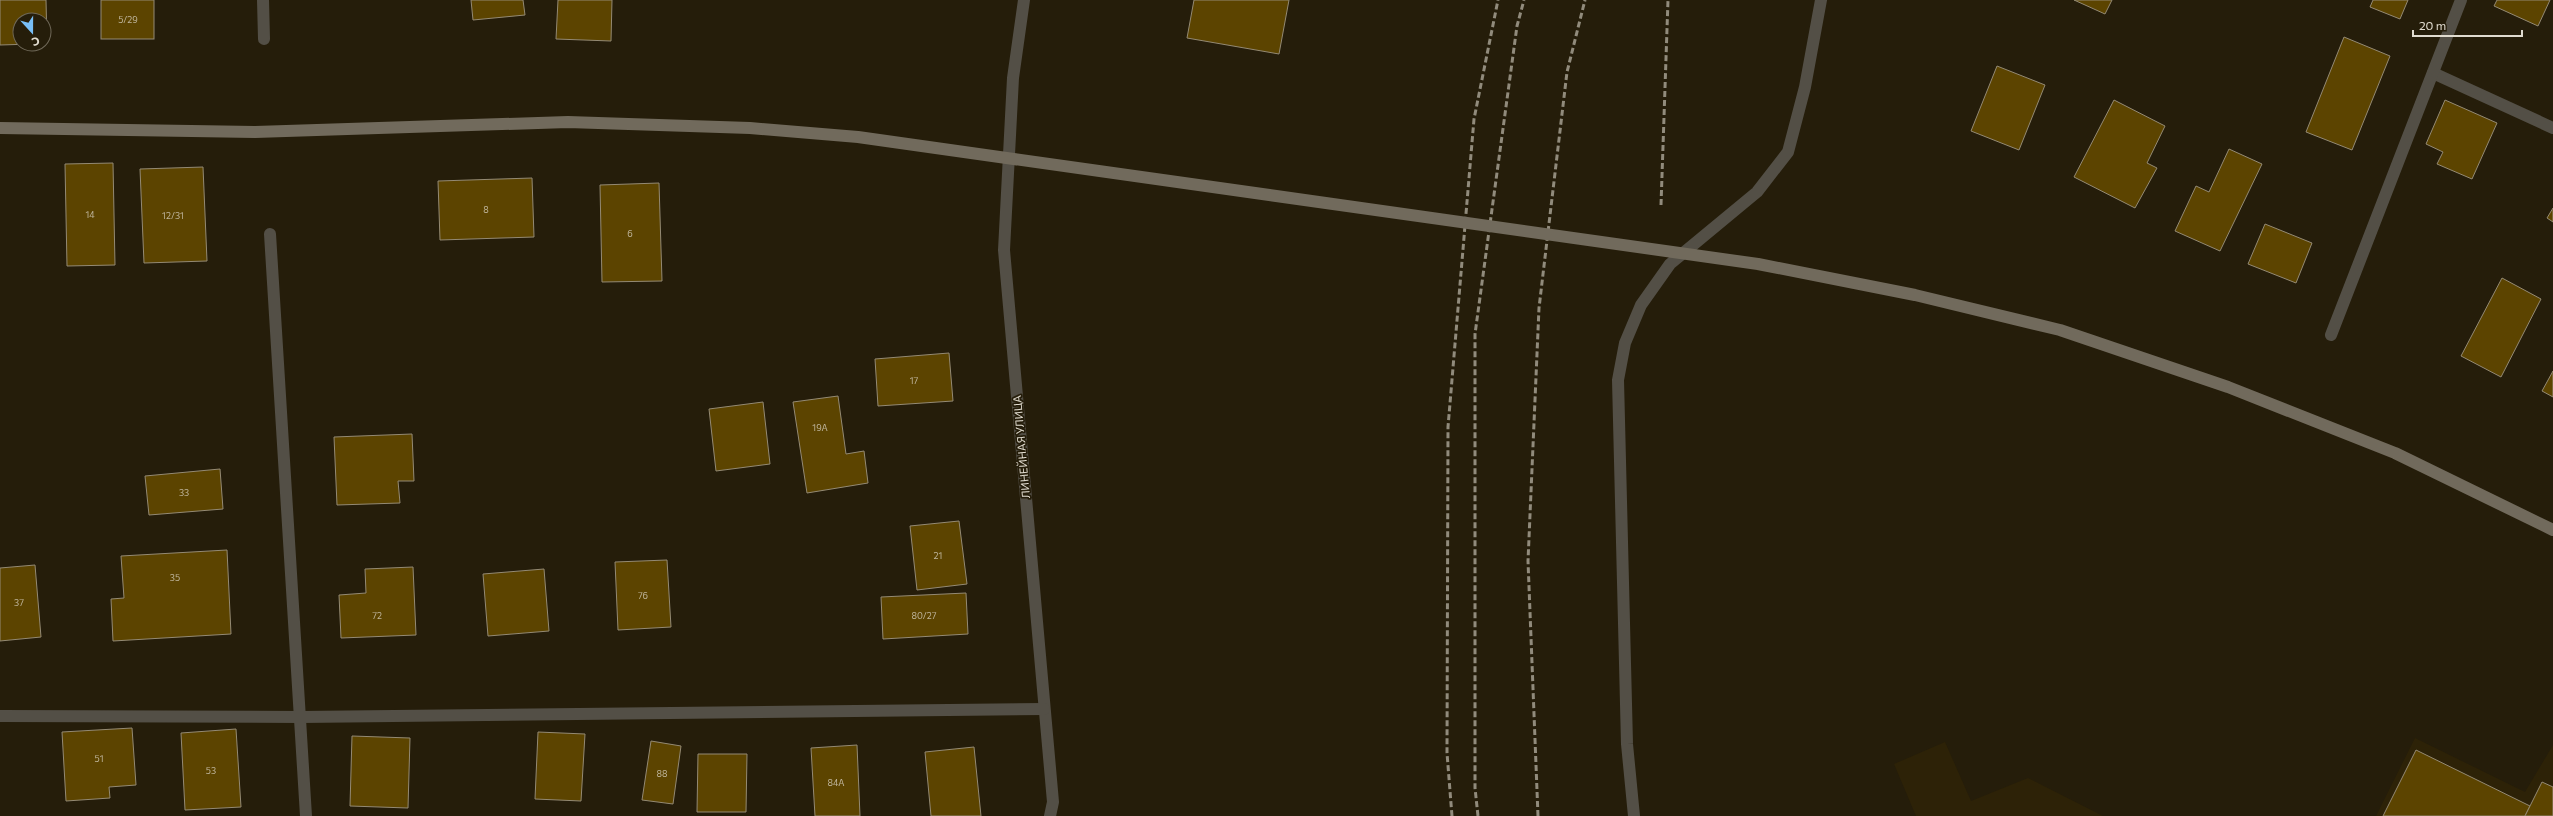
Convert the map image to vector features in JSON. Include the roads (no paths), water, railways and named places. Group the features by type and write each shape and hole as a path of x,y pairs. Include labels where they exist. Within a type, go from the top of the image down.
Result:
{"street":[{"path":"263,0 264,39"},
{"name":"ЛИНЕЙНАЯ УЛИЦА","path":"1024,0 1013,78 1004,250 1052,802 1050,816"},
{"path":"1634,816 1627,744 1618,380 1625,343 1641,305 1670,264 1757,192 1788,152 1804,87 1821,0"},
{"path":"2331,335 2461,0"},
{"path":"2433,73 2553,128"},
{"path":"0,128 256,132 568,122 750,128 858,137 1758,264 1915,295 2060,330 2228,387 2395,453 2553,530"},
{"path":"270,234 306,816"},
{"path":"0,716 301,717 1044,709"}],"railway":[{"path":"1452,816 1447,753 1448,427 1474,119 1498,0"},
{"path":"1478,816 1475,788 1475,334 1517,26 1524,0"},
{"path":"1538,816 1528,561 1539,308 1567,72 1585,0"},
{"path":"1661,205 1668,0"}]}
